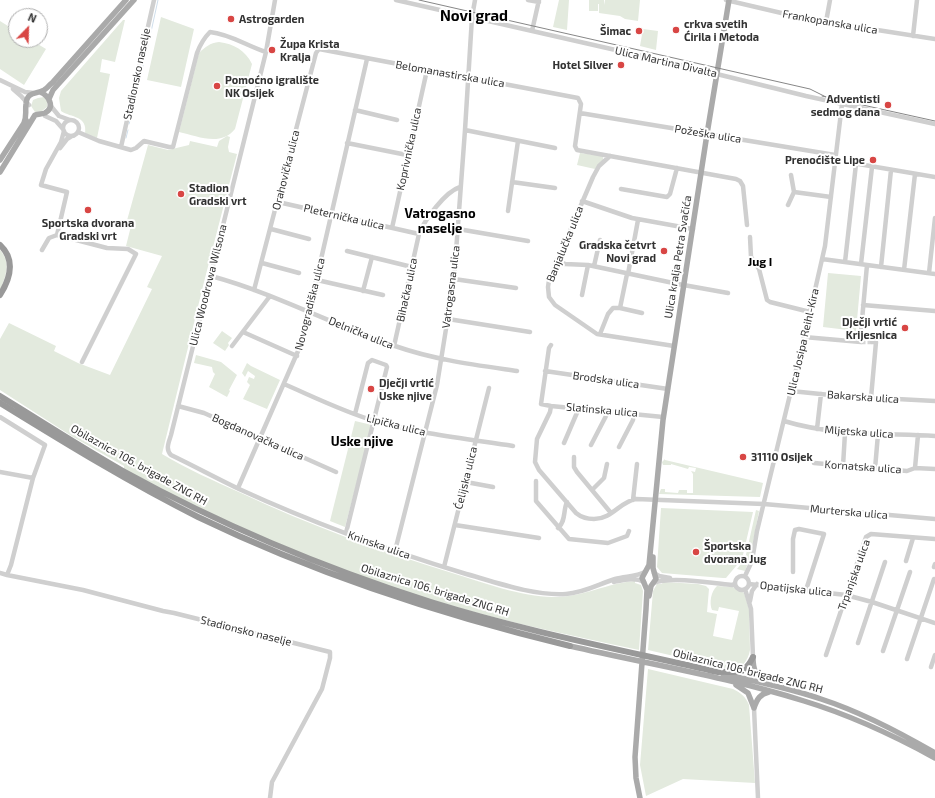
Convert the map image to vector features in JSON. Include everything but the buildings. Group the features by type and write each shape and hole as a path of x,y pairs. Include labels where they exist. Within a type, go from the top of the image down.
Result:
{"highway":[{"path":"0,245 6,251 10,265 7,282 0,295"},
{"name":"Obilaznica 106. brigade ZNG RH","path":"0,396 70,440 152,486 204,512 306,558 362,579 466,612 718,672"},
{"name":"Obilaznica 106. brigade ZNG RH","path":"0,403 78,452 131,482 199,517 269,549 332,574 416,604 570,646"},
{"path":"718,672 734,673 743,670 749,665 753,657"}],"main road":[{"path":"0,160 26,124 46,112 51,105 54,85 126,0"},
{"path":"0,172 26,124 29,115 28,105 31,100 39,93 54,85 134,0"},
{"name":"Ulica kralja Petra Svačića","path":"646,572 649,564 654,519 663,417 728,0"},
{"path":"40,116 49,114 54,94 54,85"},
{"path":"39,93 51,105"},
{"path":"26,124 29,96 39,93"},
{"path":"28,105 40,116"},
{"name":"Ulica kralja Petra Svačića","path":"654,519 654,573"},
{"path":"640,798 636,778 635,757 647,590 642,578 646,572 650,571 654,573 656,579 651,588 646,610"},
{"path":"644,582 649,584 654,583"},
{"name":"Obilaznica 106. brigade ZNG RH","path":"570,646 775,692 821,706 858,720 935,758"},
{"path":"753,657 754,670 759,677 762,680 776,684 782,688"},
{"name":"Obilaznica 106. brigade ZNG RH","path":"718,672 819,698 856,712 935,753"},
{"path":"727,681 745,691 750,697 754,708"},
{"path":"754,708 756,700 760,696 767,692 775,692"}],"street":[{"name":"Stadionsko naselje","path":"121,147 154,0"},
{"name":"Ulica Woodrowa Wilsona","path":"168,452 178,406 266,52 275,0"},
{"name":"Ulica Martina Divalta","path":"396,0 842,104 935,124"},
{"name":"Vatrogasna ulica","path":"395,551 437,385 454,279 472,17 475,0"},
{"path":"528,0 539,1 532,31"},
{"name":"Frankopanska ulica","path":"728,0 807,19 935,39"},
{"path":"826,22 830,0"},
{"path":"913,36 917,0"},
{"path":"78,132 89,138 121,147 134,149 144,141 170,148 173,147 198,50 209,33 215,33 240,40 266,52"},
{"name":"Belomanastirska ulica","path":"318,50 321,49 367,59 570,96 578,98 581,101 580,113"},
{"name":"Orahovička ulica","path":"254,290 318,50"},
{"name":"Novogradiška ulica","path":"238,488 302,342 367,59"},
{"name":"Koprivnička ulica","path":"392,228 427,70"},
{"path":"2,81 25,92 39,93"},
{"path":"2,81 18,92 28,105"},
{"name":"Ulica Josipa Reihl-Kira","path":"745,576 752,560 822,259 842,104"},
{"path":"51,105 59,116 74,121 78,124 78,132"},
{"path":"355,110 397,120"},
{"path":"580,113 575,146 577,150 736,179 741,183 747,225"},
{"name":"Požeška ulica","path":"580,113 707,134 835,158 856,164 935,177"},
{"path":"40,116 56,121 67,135 72,136"},
{"path":"57,235 67,192 41,185 46,169 62,138 64,124 70,120"},
{"path":"465,130 555,148"},
{"path":"53,156 67,139 78,132"},
{"path":"508,211 518,140"},
{"path":"347,143 408,155"},
{"name":"Banjalučka ulica","path":"610,156 596,171 557,260 548,283 550,299 557,307 600,334 674,346"},
{"path":"845,262 856,164"},
{"path":"861,264 872,167"},
{"path":"621,189 667,197 670,194 677,168"},
{"path":"881,267 891,170"},
{"path":"904,270 915,174"},
{"path":"788,205 794,192 791,175"},
{"path":"512,182 555,188"},
{"path":"419,234 432,211 450,193 460,187"},
{"path":"794,192 831,198"},
{"path":"582,201 638,220 693,229"},
{"name":"Pleternička ulica","path":"278,202 419,234"},
{"path":"929,273 935,218"},
{"path":"620,308 638,220"},
{"path":"271,229 309,239"},
{"path":"458,229 528,240"},
{"name":"Bihačka ulica","path":"394,346 419,234"},
{"path":"42,250 50,238 57,235 107,248 128,249 136,254 82,362"},
{"path":"750,237 751,257 759,270 767,300 810,312"},
{"path":"594,266 600,240"},
{"path":"347,251 412,267"},
{"path":"363,291 372,257"},
{"path":"822,259 935,274"},
{"path":"557,260 565,264 594,266 728,293"},
{"path":"262,263 299,273"},
{"path":"582,295 588,265"},
{"path":"804,337 861,342 863,305 868,265"},
{"name":"Delnička ulica","path":"211,276 270,296 394,346 442,359 517,371"},
{"path":"454,279 516,288"},
{"path":"317,280 383,295"},
{"path":"232,346 270,296"},
{"path":"863,305 935,311"},
{"path":"600,334 611,310 615,307 642,313"},
{"path":"448,319 530,332"},
{"path":"243,332 297,356"},
{"path":"871,398 876,342 872,342"},
{"path":"545,371 549,348 551,345"},
{"path":"346,533 387,367 384,364 372,360 368,364 355,414"},
{"name":"Brodska ulica","path":"545,371 668,389"},
{"name":"Slatinska ulica","path":"545,371 541,404 663,417"},
{"name":"Lipička ulica","path":"284,384 355,414 374,420 425,433 513,446"},
{"name":"Ćelijska ulica","path":"444,567 489,388"},
{"name":"Bakarska ulica","path":"791,391 871,398 935,401"},
{"path":"816,429 821,394"},
{"name":"Bogdanovačka ulica","path":"178,406 200,411 336,472"},
{"path":"551,406 550,412 538,436 535,462 539,470 576,513 583,518 604,518 633,500 637,464"},
{"path":"564,443 579,408"},
{"path":"591,446 607,411"},
{"path":"619,447 633,420 634,413"},
{"path":"0,417 45,445 33,478 11,566 7,575"},
{"name":"Mljetska ulica","path":"784,421 816,429 845,433 935,436"},
{"path":"843,466 845,433"},
{"path":"875,469 878,434"},
{"path":"915,468 918,435"},
{"name":"Kninska ulica","path":"168,452 171,455 238,488 304,517 395,551 506,585 551,594 568,594 578,593 614,579 639,575 646,572"},
{"path":"574,457 574,468 611,514"},
{"path":"592,490 604,478 606,464"},
{"name":"Kornatska ulica","path":"814,464 907,471 915,468 935,469"},
{"path":"0,472 33,478"},
{"path":"536,481 536,501 567,538 572,540 608,544 627,536 629,531"},
{"path":"466,482 493,487"},
{"name":"Murterska ulica","path":"633,500 764,504 935,519"},
{"path":"558,528 562,524 567,502"},
{"path":"455,525 539,538"},
{"path":"793,572 793,539 795,530 799,529 824,534 806,590"},
{"name":"Trpanjska ulica","path":"826,656 860,551 866,537 868,535 935,539"},
{"path":"906,561 913,538"},
{"path":"858,643 885,562"},
{"path":"883,651 910,572"},
{"name":"Stadionsko naselje","path":"0,573 95,592 163,611 330,652 330,658 322,689 272,782 270,798"},
{"path":"654,573 659,576 678,580 732,585 735,584"},
{"path":"735,584 739,576 745,576 749,580 749,584 745,589"},
{"path":"907,659 934,579"},
{"name":"Kninska ulica","path":"602,584 629,580 640,580 644,582"},
{"path":"654,583 659,581 678,580"},
{"path":"735,584 738,589 745,589"},
{"name":"Opatijska ulica","path":"749,584 846,595 935,623"},
{"path":"753,657 750,605 752,591 756,584"},
{"path":"745,589 750,605"},
{"path":"931,667 935,655"},
{"path":"754,708 758,798"}],"shaded area":[{"path":"559,0 569,0 567,30 553,27"},
{"path":"589,0 604,0 605,5 605,0 640,0 638,21 625,19 620,16 599,13 599,4 598,11 589,11"},
{"path":"161,17 194,29 181,87 147,80"},
{"path":"123,20 125,20 115,62 102,59 100,72 110,74 97,138 85,134 84,123 81,120 61,111 59,98 61,91"},
{"path":"0,21 8,26 8,48 46,49 24,85 0,69"},
{"path":"643,29 658,31 656,50 640,46"},
{"path":"219,42 230,44 238,48 246,55 252,64 235,129 223,138 216,139 201,138 179,132 199,53 213,43"},
{"path":"44,97 47,101 47,107 42,111 35,112 31,106 33,100"},
{"path":"227,136 230,137 228,147 229,152 237,154 162,454 211,479 319,527 398,556 476,581 528,595 563,597 584,593 614,584 635,581 635,583 641,585 643,591 639,650 521,624 462,609 379,583 304,555 207,512 124,469 124,466 73,437 0,390 0,339 9,323 56,346 54,351 78,363 110,375 152,289 147,287 162,256 126,246 131,226 126,224 148,145 168,150 189,145 190,141 217,147 219,141"},
{"path":"580,153 603,156 603,160 595,169 577,165"},
{"path":"0,250 4,255 7,265 0,291"},
{"path":"828,273 861,276 856,331 823,327"},
{"path":"222,331 232,338 225,351 213,343"},
{"path":"196,355 221,362 237,375 227,397 209,387 215,374 212,367 194,363"},
{"path":"247,363 280,380 267,409 243,399 250,385 247,382 249,377 254,379 255,376 248,371 245,377 242,373"},
{"path":"355,421 372,425 345,527 330,521"},
{"path":"665,459 763,483 760,497 659,494 661,489 665,489 665,492 678,493 679,490 687,490 687,493 693,493 693,474 691,471 695,472 696,468 689,467 688,469 671,464 663,465 662,462"},
{"path":"661,508 753,512 742,559 726,578 662,573 657,567"},
{"path":"756,510 759,511 750,558 745,571 737,569 745,559"},
{"path":"663,582 698,584 706,586 709,589 707,612 717,614 713,636 732,640 739,611 719,607 718,611 712,610 711,597 717,586 733,587 744,593 749,609 750,650 748,658 744,664 738,668 730,669 648,650 653,591 657,584 662,584"},
{"path":"648,669 733,689 743,696 749,705 755,783 683,779 646,796 640,765"}],"waterway":[{"path":"151,32 158,0"},
{"path":"134,102 148,45"},
{"path":"129,124 132,114"},
{"path":"126,138 128,130"}],"tunnel":[{"path":"861,342 872,342"}],"tram line":[{"path":"419,0 810,89 826,97"},
{"path":"822,96 935,121"}],"place":[{"name":"Astrogarden","path":"231,19"},
{"name":"crkva svetih Ćirila i Metoda","path":"676,30"},
{"name":"Šimac","path":"639,31"},
{"name":"Župa Krista Kralja","path":"272,50"},
{"name":"Hotel Silver","path":"621,65"},
{"name":"Pomoćno igralište NK Osijek","path":"217,86"},
{"name":"Adventisti sedmog dana","path":"888,105"},
{"name":"Prenoćište Lipe","path":"873,160"},
{"name":"Stadion Gradski vrt","path":"181,194"},
{"name":"Sportska dvorana Gradski vrt","path":"88,210"},
{"name":"Gradska četvrt Novi grad","path":"664,251"},
{"name":"Dječji vrtić Krijesnica","path":"905,328"},
{"name":"Dječji vrtić Uske njive","path":"371,389"},
{"name":"31110 Osijek","path":"743,457"},
{"name":"Športska dvorana Jug","path":"696,552"}],"district":[{"name":"Novi grad","path":"474,16"},
{"name":"Vatrogasno naselje","path":"440,222"},
{"name":"Jug I","path":"760,262"},
{"name":"Uske njive","path":"362,442"}]}
